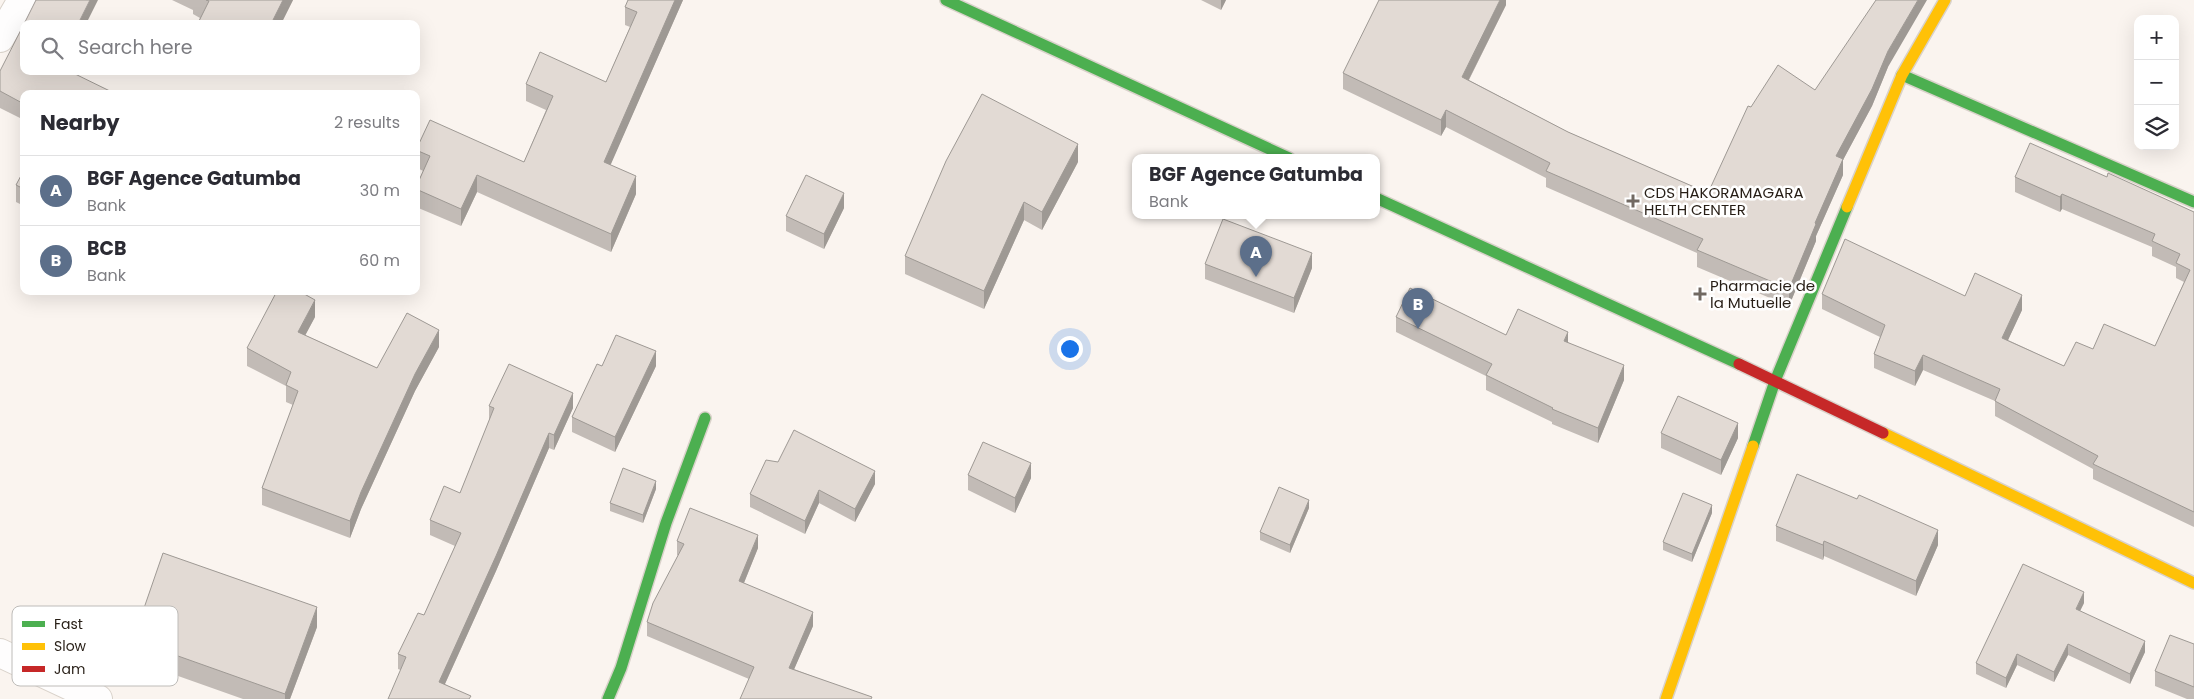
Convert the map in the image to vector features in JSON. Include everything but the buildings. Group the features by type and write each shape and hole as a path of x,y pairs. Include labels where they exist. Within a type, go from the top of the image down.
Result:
{"street":[{"path":"0,38 22,0"},
{"path":"946,0 1280,154"},
{"path":"1666,699 1775,381 1902,75 1945,0"},
{"path":"1902,75 2194,202"},
{"path":"1380,200 1775,381 2194,583"},
{"path":"608,699 622,668 666,523 705,418"},
{"path":"0,653 12,659"},
{"path":"70,686 98,699"}],"traffic: fast":[{"path":"946,0 1280,154"},
{"path":"1902,75 2194,202"},
{"path":"1380,200 1739,364"},
{"path":"1753,446 1775,381 1847,207"},
{"path":"608,699 621,668 666,523 705,418"}],"traffic: slow":[{"path":"1847,207 1902,75 1945,0"},
{"path":"1883,433 2194,583"},
{"path":"1666,699 1753,446"}],"traffic: jam":[{"path":"1739,364 1883,433"}],"place":[{"name":"CDS HAKORAMAGARA HELTH CENTER","path":"1633,201"},
{"name":"BGF Agence Gatumba","path":"1256,277"},
{"name":"Pharmacie de la Mutuelle","path":"1700,294"},
{"name":"BCB","path":"1418,329"}]}
